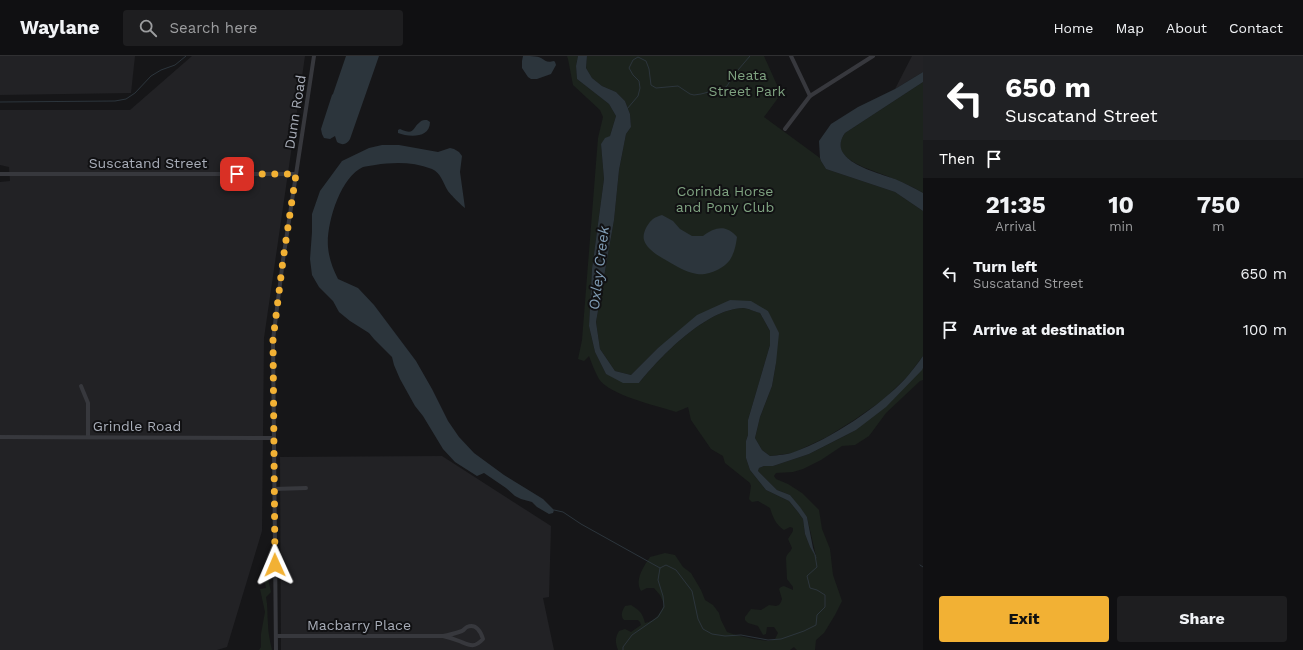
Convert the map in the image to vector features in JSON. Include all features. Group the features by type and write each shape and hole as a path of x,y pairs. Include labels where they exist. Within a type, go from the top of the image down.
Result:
{"street":[{"name":"Dunn Road","path":"276,650 273,340 283,260 314,56"},
{"path":"791,56 810,96"},
{"path":"785,129 810,96 872,56"},
{"name":"Suscatand Street","path":"0,174 296,174"},
{"path":"81,386 88,403 88,437"},
{"name":"Grindle Road","path":"0,438 274,438"},
{"path":"274,489 306,488"},
{"name":"Macbarry Place","path":"276,636 443,636 473,646 479,643 482,639 481,633 474,626 443,636"}],"shaded area":[{"path":"0,56 135,56 131,93 0,95"},
{"path":"192,56 305,56 264,338 262,531 227,647 217,650 0,650 0,182 10,181 9,167 0,165 0,110 130,110"},
{"path":"912,56 923,56 923,72 895,89"},
{"path":"442,456 551,526 549,597 543,598 554,650 281,650 280,457"}],"green space":[{"path":"567,56 578,56 576,66 577,79 609,104 616,116 610,136 601,144 604,179 592,269 589,326 595,352 606,374 639,383 659,360 685,336 714,316 729,310 743,308 760,313 770,331 770,345 748,420 746,458 750,470 766,490 789,501 803,519 805,534 810,547 816,556 807,517 790,495 777,490 758,471 759,468 764,466 773,466 809,454 856,430 923,368 923,380 920,381 886,413 869,436 855,445 842,446 821,460 803,469 793,472 776,473 774,476 776,479 788,484 802,493 819,510 822,529 830,549 833,575 842,601 824,633 816,640 815,650 797,650 794,647 790,650 618,650 616,640 619,631 625,629 631,632 641,625 638,620 624,620 622,613 625,606 631,605 639,610 645,623 655,618 663,607 664,604 660,595 654,588 647,588 641,591 639,587 639,578 650,557 665,553 675,555 683,567 691,573 705,600 713,605 719,613 727,632 753,639 769,641 775,639 778,633 774,627 767,627 766,634 763,635 758,626 748,623 745,620 745,617 751,609 761,610 769,605 779,605 782,599 779,589 781,587 784,586 793,590 793,587 787,579 786,559 792,548 788,539 793,531 793,528 790,527 784,530 776,523 770,508 758,501 752,502 749,499 750,483 725,463 723,456 711,449 691,420 688,407 676,412 623,395 604,385 599,379 589,356 584,361 578,359 582,340 598,138 603,117 600,110 573,85"},
{"name":"Corinda Horse and Pony Club","path":"587,56 764,56 781,94 764,117 820,158 826,169 895,192 923,211 923,356 907,377 883,400 827,437 793,453 770,456 762,450 755,438 760,417 772,386 776,363 768,311 730,300 658,348 631,375 615,371 600,349 596,322 614,220 619,170 626,134 631,127 630,114 625,101 616,92 602,86 592,78 586,68"},
{"path":"923,82 923,193 853,162 841,150 841,142 845,133"},
{"path":"267,574 271,592 266,597 268,631 272,650 259,650 261,647 261,634 265,612 260,589 266,588 264,579 265,575"}],"water":[{"path":"346,56 379,56 350,139 348,142 343,144 337,142 335,136 330,139 324,138 321,129"},
{"path":"523,56 537,57 548,62 554,61 556,65 551,74 537,79 531,79 522,68"},
{"name":"Oxley Creek","path":"578,56 587,56 586,68 592,78 602,86 616,92 625,101 630,114 631,127 626,134 619,170 614,220 596,322 600,349 615,371 631,375 658,348 697,315 730,300 751,301 768,311 779,333 772,386 760,417 755,438 762,450 770,456 794,452 823,439 854,421 883,400 895,389 906,378 923,356 922,370 886,407 856,430 809,454 773,466 764,466 759,468 758,471 777,490 790,495 807,517 813,548 817,559 805,534 803,519 789,501 766,490 750,470 746,458 748,420 770,345 770,331 760,313 743,308 729,310 714,316 685,336 659,360 639,383 623,383 606,374 595,352 589,326 592,269 604,179 601,144 605,138 610,136 616,116 609,104 577,79 576,66"},
{"path":"923,72 923,82 845,133 841,143 842,151 856,164 899,181 923,193 923,211 895,192 826,169 820,158 819,141 831,124 858,107 895,89"},
{"path":"427,120 430,122 429,128 423,134 413,136 398,133 398,130 400,129 408,132 411,131 421,121"},
{"path":"382,145 399,145 438,152 450,148 459,152 462,156 460,172 465,208 449,193 440,176 432,169 404,163 363,167 355,172 341,191 336,202 329,227 328,247 330,260 336,275 338,279 358,288 374,305 416,361 448,421 459,437 474,453 504,475 543,499 554,510 553,513 549,514 537,507 532,502 515,496 484,473 477,476 455,462 443,449 423,416 415,406 400,379 392,357 369,333 339,312 333,301 319,287 312,275 310,259 312,214 320,191 342,161 369,148"},
{"path":"662,215 673,221 680,229 692,236 703,236 720,228 729,230 737,237 729,262 721,268 706,274 697,274 676,266 652,251 645,243 645,231 651,221"}],"waterway":[{"path":"0,102 115,101 126,99 135,93 151,76 161,70 175,65 186,56"},
{"path":"732,77 750,56"},
{"path":"627,109 638,96 640,88 639,81 629,68 633,60 638,57 646,61 649,69 651,85 656,88 678,86 694,95 724,88 730,81"},
{"path":"554,510 563,512 581,524 660,568"},
{"path":"623,650 623,647 632,635 658,617 664,607 663,596 658,580 660,568 666,565 676,570 692,591 698,619 703,629 712,634 725,636 741,635 768,640 781,639 804,631 816,625 817,615 825,607 825,595 810,588 807,576 817,567 815,555"}],"route":[{"path":"237,174 296,174 273,340 275,565"}],"park label":[{"name":"Neata Street Park","path":"747,84"}]}
